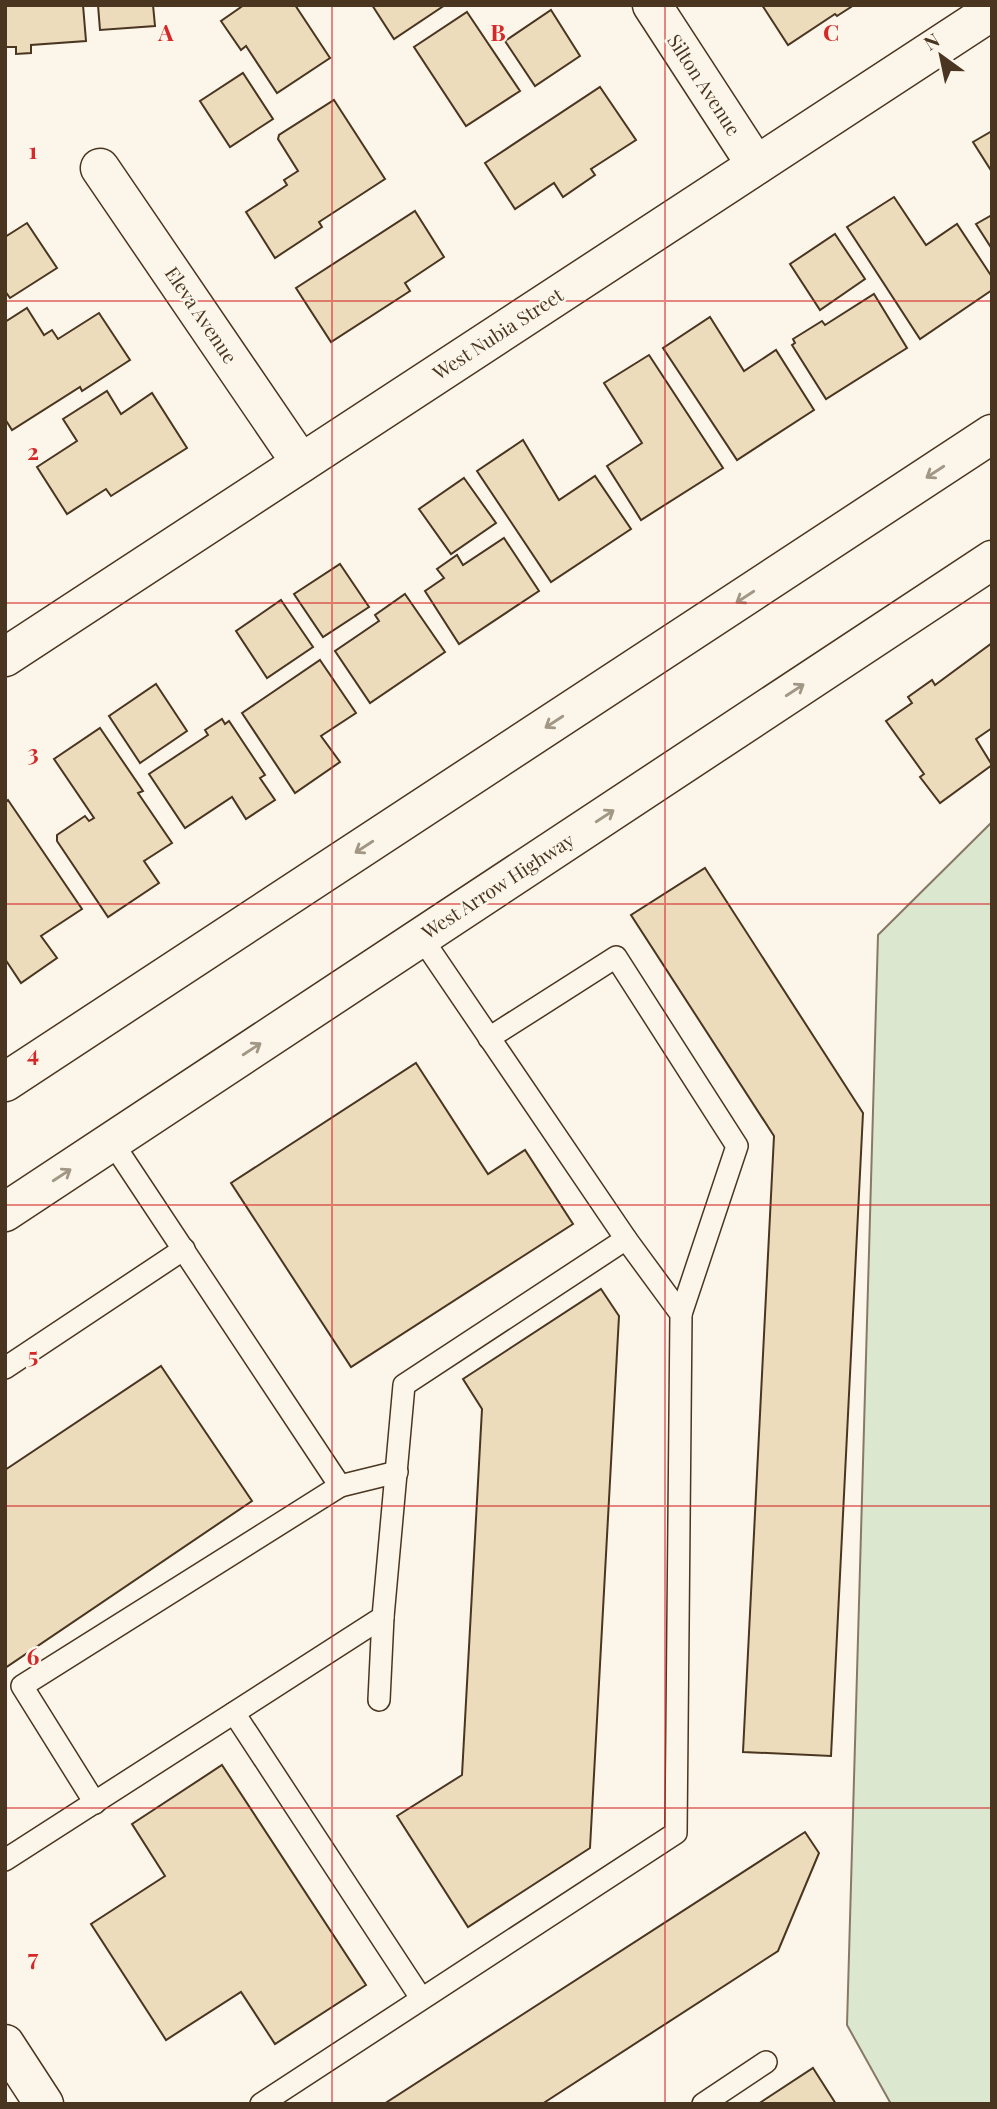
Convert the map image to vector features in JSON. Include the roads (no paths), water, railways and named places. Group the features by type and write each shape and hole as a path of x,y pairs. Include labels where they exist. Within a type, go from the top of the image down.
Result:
{"main road":[{"name":"Silton Avenue","path":"652,5 755,165"},
{"name":"West Nubia Street","path":"5,657 992,10"},
{"name":"Eleva Avenue","path":"100,168 301,463"},
{"path":"5,1083 992,435"},
{"name":"West Arrow Highway","path":"5,1212 992,560"},
{"path":"5,2045 44,2104"}],"lane":[{"path":"421,937 626,1239 681,1314"},
{"path":"261,2104 676,1833 681,1314 737,1146 616,957 489,1038"},
{"path":"112,1142 340,1486"},
{"path":"379,1700 383,1617 404,1385 626,1239"},
{"path":"5,1367 184,1249"},
{"path":"95,1802 22,1686 340,1486 397,1472"},
{"path":"5,1860 383,1617"},
{"path":"234,1713 421,1998"},
{"path":"703,2104 766,2062"}]}
